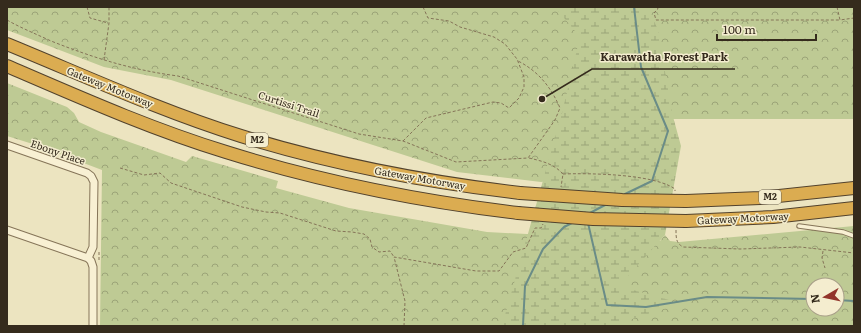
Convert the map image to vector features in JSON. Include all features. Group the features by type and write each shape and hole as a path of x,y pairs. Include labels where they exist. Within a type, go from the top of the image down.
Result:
{"highway":[{"name":"Gateway Motorway","path":"7,44 146,102 241,136 313,156 383,172 453,184 520,193 599,199 686,201 760,198 854,188"},
{"name":"Gateway Motorway","path":"7,66 152,126 226,152 289,171 402,197 518,213 622,220 686,221 773,217 854,208"}],"street":[{"name":"Ebony Place","path":"7,145 87,172 91,176 94,182 94,247 88,258"},
{"path":"7,230 88,258 91,261 93,267 93,326"}],"lane":[{"path":"799,226 843,232 854,236"}],"path":[{"path":"87,7 90,18 109,23"},
{"path":"104,61 109,23 109,7"},
{"path":"403,141 426,118 493,102 501,103 509,108 519,98 524,87 524,77 518,61 505,44 494,36 460,27 449,21 428,18 423,7"},
{"path":"657,7 658,9 654,13 656,20 840,20 854,18"},
{"path":"837,7 840,20"},
{"name":"Curtissi Trail","path":"7,20 18,27 83,54 104,61 149,72 178,76 359,134 403,141 456,162 528,158 544,162 557,167 563,174 561,187"},
{"path":"518,61 529,67 554,93 560,108 555,120 528,158"},
{"path":"30,145 43,151"},
{"path":"120,168 144,175 160,173 171,182 242,207 280,213 336,231 364,234 370,240 372,247 379,252 390,250 394,258 405,301 404,326"},
{"path":"394,258 476,272 499,271 513,252 526,248 535,228 540,228 544,221"},
{"path":"691,248 800,248 854,253"},
{"path":"99,249 99,265"},
{"path":"823,250 822,258 825,268"}],"green space":[{"path":"7,7 854,7 854,119 657,119 667,167 541,182 457,172 171,80 104,67 7,30"},
{"path":"555,7 648,7 658,30 672,113 681,146 665,235 619,286 669,300 670,307 610,326 502,326 562,113 580,37"},
{"path":"7,83 67,107 74,113 79,122 101,132 186,162 192,156 278,181 276,188 349,208 487,232 660,241 665,235 670,241 679,242 854,226 854,326 100,326 102,170 36,145 7,136"}],"waterway":[{"path":"625,194 652,181 668,131 641,67 634,7"},
{"path":"588,214 607,204"},
{"path":"522,326 525,286 543,249 564,227 574,222"},
{"path":"588,223 607,305 646,307 707,297 805,299"},
{"path":"845,300 854,301"}],"place":[{"name":"Karawatha Forest Park","path":"542,99"}]}
